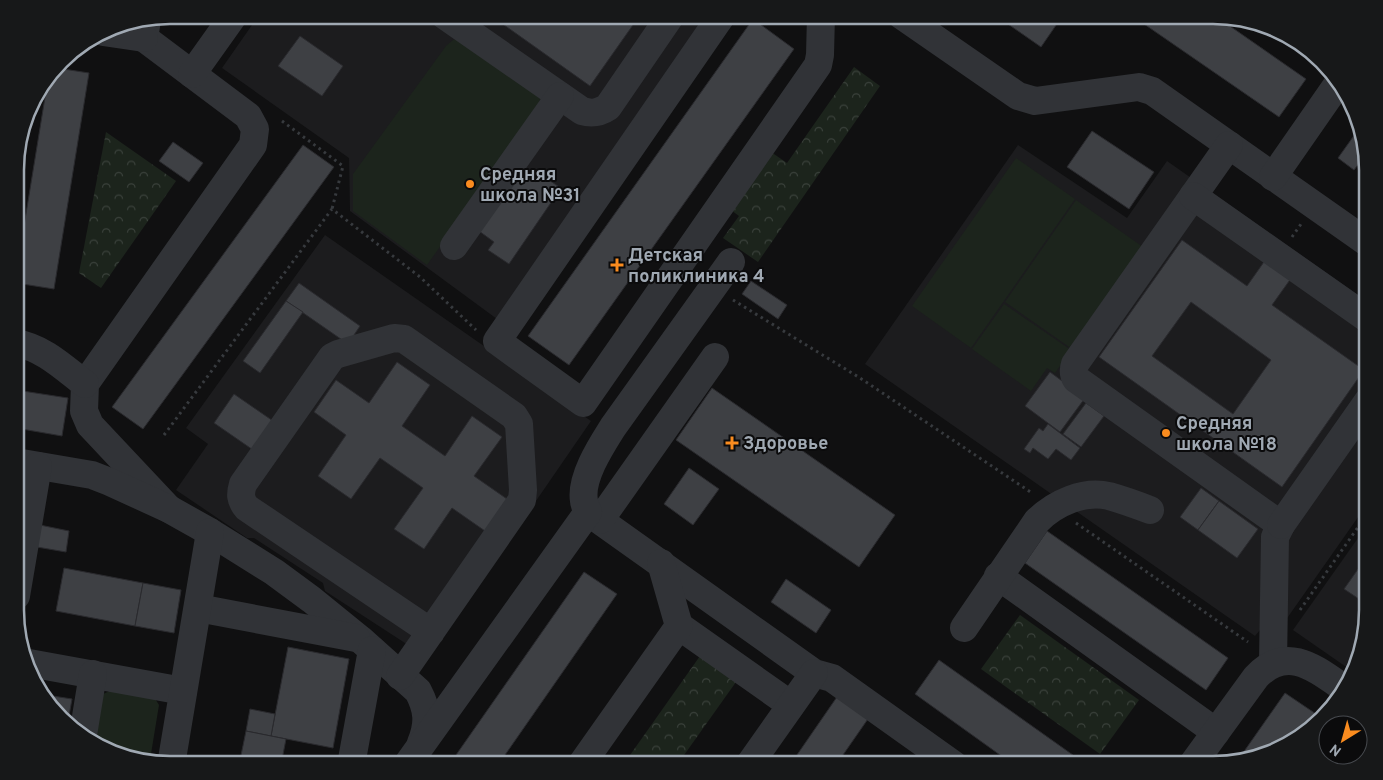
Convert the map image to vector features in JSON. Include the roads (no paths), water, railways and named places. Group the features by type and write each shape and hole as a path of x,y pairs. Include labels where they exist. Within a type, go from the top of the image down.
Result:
{"lane":[{"path":"192,74 228,24"},
{"path":"457,24 582,111 590,114 600,112 608,107 665,24"},
{"path":"716,24 497,341 583,403 818,65 821,24"},
{"path":"914,24 1018,96 1035,101 1140,88 1152,91 1359,237"},
{"path":"128,30 146,29 192,74 248,116 255,129 252,145 85,384 84,411 90,425 169,509"},
{"path":"1273,177 1335,89"},
{"path":"454,246 560,96"},
{"path":"1229,145 1075,364 1073,374 1076,380 1280,525"},
{"path":"1193,196 1359,313"},
{"path":"731,262 602,444 588,474 584,489 584,501 594,516 814,673 832,678 941,756"},
{"path":"409,683 431,632 522,500 523,490 519,424 514,416 404,339 394,338 332,357 243,484 241,501 247,508 431,632"},
{"path":"24,344 42,351 85,384"},
{"path":"414,756 468,681 715,357"},
{"path":"1273,663 1275,537 1280,525 1359,414"},
{"path":"24,500 27,464 92,475 110,482 169,509 274,572 312,600 409,683 427,696 444,696 468,681"},
{"path":"964,628 998,576 1037,521 1046,512 1064,502 1091,495 1107,496 1150,510"},
{"path":"172,756 210,532"},
{"path":"661,563 679,626 791,705"},
{"path":"998,576 1216,732"},
{"path":"198,608 366,645"},
{"path":"587,756 679,626"},
{"path":"352,756 366,645"},
{"path":"1199,756 1256,677 1263,669 1273,663 1284,660 1302,663 1318,670 1339,685"},
{"path":"35,664 183,691"},
{"path":"755,756 814,673"},
{"path":"84,728 93,674"},
{"path":"409,683 424,702 427,722 425,732 413,756"}],"place":[{"name":"Средняя школа №31","path":"470,184"},
{"name":"Детская поликлиника 4","path":"617,265"},
{"name":"Средняя школа №18","path":"1166,433"},
{"name":"Здоровье","path":"732,443"}]}
